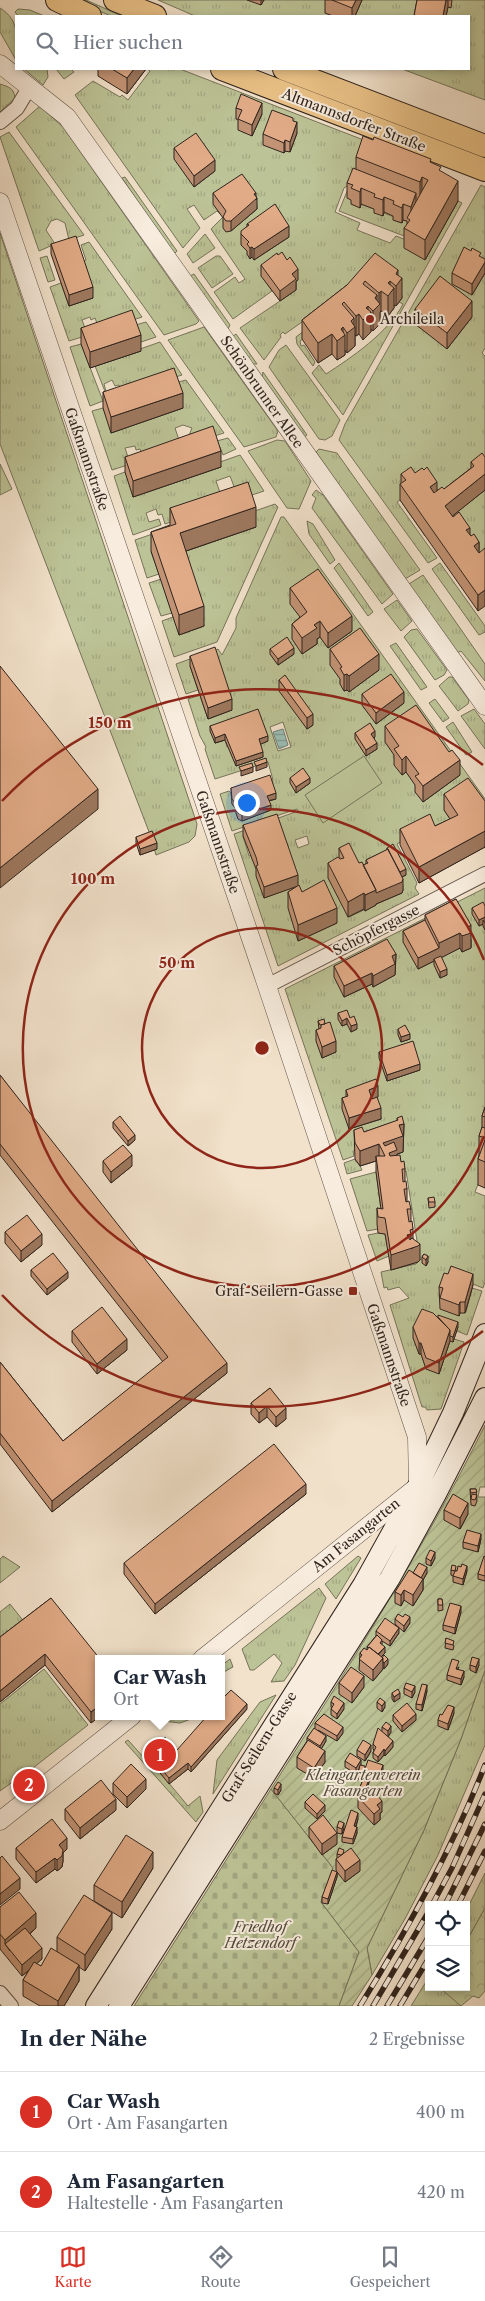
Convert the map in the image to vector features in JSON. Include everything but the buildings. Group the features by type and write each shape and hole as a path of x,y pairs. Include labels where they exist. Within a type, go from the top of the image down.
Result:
{"main road":[{"path":"57,0 88,15"},
{"path":"115,0 152,15"},
{"name":"Altmannsdorfer Straße","path":"225,70 485,170"},
{"name":"Altmannsdorfer Straße","path":"287,70 485,146"},
{"name":"Graf-Seilern-Gasse","path":"96,2006 363,1585 418,1486 485,1334"},
{"name":"Graf-Seilern-Gasse","path":"119,2006 390,1578 468,1434 485,1398"}],"street":[{"name":"Schönbrunner Allee","path":"2,68 67,117 485,706"},
{"path":"0,122 17,108 29,88"},
{"name":"Gaßmannstraße","path":"0,202 267,986 417,1437 418,1486"},
{"name":"Schöpfergasse","path":"267,986 485,874"},
{"path":"417,1437 448,1446 461,1441 468,1434"},
{"name":"Am Fasangarten","path":"207,1655 418,1486"},
{"path":"0,1821 127,1720"},
{"path":"0,1993 11,2006"}],"green space":[{"path":"73,0 86,0 120,15 109,15"},
{"path":"158,0 485,0 485,100 405,70 470,70 470,15 193,15"},
{"path":"0,8 7,13 14,24 15,58 0,32"},
{"path":"18,9 30,10 42,15 17,15 15,12"},
{"path":"25,70 47,70 48,77 43,85"},
{"path":"57,70 72,70 74,72 64,79"},
{"path":"148,70 183,70 436,168 420,202 353,201 351,204 359,207 361,204 394,217 393,220 401,223 403,220 411,223 404,236 339,211 350,184 344,188 335,212 360,223 357,230 390,243 396,236 409,241 425,260 458,201 462,203 343,415 312,373 319,365 326,374 358,352 389,324 403,304 399,302 317,329 300,341 301,346 304,345 315,362 313,366 297,344 296,337 316,322 312,315 285,334 283,332 264,360 240,328 280,301 261,275 272,291 233,319 214,292 235,277 239,283 245,279 211,229 223,217 217,211 204,220 194,205 187,209 200,228 183,248 75,95 93,81 120,97 122,95 128,100 150,71"},
{"path":"0,84 10,88 14,92 15,98 0,112"},
{"path":"40,106 63,127 199,321 196,324 164,335 16,127"},
{"path":"9,132 84,235 69,240 65,223 57,219 51,221 46,230 55,244 39,251 0,137"},
{"path":"125,177 177,251 174,254 122,178"},
{"path":"481,185 485,187 485,348 482,353 485,356 485,564 445,522 425,536 400,500 397,502 437,558 428,563 339,440 345,424"},
{"path":"0,233 197,824 195,836 189,842 156,855 151,837 0,444"},
{"path":"205,234 215,248 193,263 187,254"},
{"path":"89,242 142,317 100,331 95,318 91,320 90,317 82,320 85,328 95,333 69,341 50,287 61,283 69,306 81,262 86,260 81,245"},
{"path":"47,256 55,280 48,282 40,258"},
{"path":"216,256 220,256 233,274 212,288 198,268"},
{"path":"194,274 230,325 228,329 190,276"},
{"path":"146,322 156,337 138,343 132,326"},
{"path":"204,327 278,431 276,437 244,447 168,340"},
{"path":"236,334 257,364 252,364 233,336"},
{"path":"160,342 182,375 122,394 119,385 115,386 112,380 104,384 108,399 95,366 141,351 140,349"},
{"path":"81,344 103,401 90,406 70,347"},
{"path":"286,345 340,420 332,436 325,440 319,439 269,367 279,350"},
{"path":"263,372 307,435 304,437 262,377"},
{"path":"186,380 224,433 189,444 187,440 192,428 183,425 175,428 179,440 144,459 140,449 136,450 135,446 125,448 128,457 140,461 112,470 92,411 103,408 112,432 183,408 174,383"},
{"path":"228,438 236,449 223,455 220,447 215,448 213,442"},
{"path":"277,440 285,441 311,481 299,509 287,508 248,451"},
{"path":"319,449 337,453 420,570 405,579 316,452"},
{"path":"240,455 264,491 228,503 235,489 230,476 216,481 224,504 165,524 162,514 158,515 156,509 146,513 149,522 159,519 161,525 133,535 114,476 125,472 134,496 221,467 220,462"},
{"path":"0,464 12,489 0,495"},
{"path":"316,490 323,495 393,594 382,604 312,508 316,498 312,495"},
{"path":"275,504 278,507 217,642 174,657 162,621 173,617 180,553 256,527 252,512"},
{"path":"281,517 284,517 485,799 485,817 444,810 458,831 428,826 397,844 417,883 415,888 419,894 278,966 234,834 298,811 297,809 232,831 220,794 229,791 231,793 232,804 237,810 238,819 267,801 270,781 273,780 268,762 215,779 205,749 206,747 200,736 188,699 200,695 190,666 198,690 186,694 176,664 218,649 222,655 236,628 236,618","holes":["307,628 352,631 328,648 320,637 314,641","270,654 294,654 278,665","258,715 259,745 227,747 225,740 215,743","283,722 291,747 278,751 270,727","399,762 460,775 419,789 406,772 402,775","243,836 298,886 252,855 249,856","307,836 309,844 298,848 295,840","338,873 402,892 349,917"]},
{"path":"307,521 313,524 335,560 330,564 309,534"},
{"path":"170,528 151,552 159,574 147,578 135,540"},
{"path":"339,563 373,612 368,616 334,568"},
{"path":"440,563 485,626 485,632 479,635 432,569"},
{"path":"423,575 485,664 485,681 461,651 457,653 409,584"},
{"path":"161,579 172,613 161,616 149,583"},
{"path":"397,600 412,621 401,631 384,609"},
{"path":"417,629 447,670 444,675 435,680 404,637 411,630"},
{"path":"396,643 427,687 421,690 390,646"},
{"path":"449,677 452,677 469,700 468,704 458,711 439,686"},
{"path":"435,699 449,718 443,722 429,703"},
{"path":"474,709 485,724 485,749 461,716"},
{"path":"453,722 472,752 466,755 446,727"},
{"path":"364,756 382,783 323,823 305,795"},
{"path":"485,888 485,923 483,926 485,930 485,1166 475,1192 485,1196 485,1282 483,1288 448,1274 439,1297 459,1316 460,1313 466,1312 472,1288 482,1291 467,1335 457,1331 414,1338 426,1369 439,1373 450,1341 453,1342 454,1339 464,1342 441,1409 427,1410 425,1407 422,1407 390,1305 409,1298 399,1287 388,1290 387,1287 384,1288 381,1272 416,1264 420,1260 406,1171 390,1171 397,1166 356,1150 353,1151 354,1156 343,1160 285,989","holes":["464,927 471,940 462,952 460,948 418,969","396,964 374,986 372,984 344,997"]},
{"path":"355,1159 362,1170 347,1174 344,1163"},
{"path":"376,1172 383,1225 378,1229 367,1231 350,1179"},
{"path":"385,1234 389,1256 377,1261 368,1235"},
{"name":"Kleingartenverein Fasangarten","path":"485,1425 485,1487 480,1487 478,1497 485,1497 485,1670 461,1739 424,1830 367,1948 372,1975 352,2006 339,2006 359,1952 321,1902 333,1868 271,1789 410,1565"},
{"path":"3,1556 20,1567 0,1583 0,1559"},
{"path":"358,1556 361,1558 336,1599 325,1584"},
{"path":"319,1588 326,1598 295,1665 284,1681 271,1682 282,1663 274,1654 254,1670 250,1670 242,1649"},
{"path":"10,1604 25,1623 0,1643 0,1612"},
{"path":"230,1659 233,1667 225,1671 225,1663"},
{"path":"44,1669 88,1725 15,1782 0,1791 0,1704"},
{"path":"485,1670 485,1745 438,1855 406,1917 372,1975 367,1948 424,1830 461,1739"},
{"path":"276,1695 213,1794 217,1760 260,1702"},
{"path":"155,1720 188,1720 180,1723"},
{"path":"128,1740 145,1759 148,1758 188,1806 200,1796 203,1812 196,1822 125,1742"},
{"name":"Friedhof Hetzendorf","path":"271,1789 333,1868 321,1902 359,1952 339,2006 134,2006"},
{"path":"485,1873 485,1908 470,1935 470,1903"},
{"path":"485,1908 485,1991 479,1998 473,1996 461,2006 444,1991 470,1991 470,1935"},
{"path":"425,1983 425,1991 445,1991 461,2006 411,2006"}],"water":[{"path":"283,729 288,745 279,749 273,732"}],"railway":[{"path":"360,2006 428,1889 458,1828 485,1765"},
{"path":"434,1901 452,1868 485,1794"},
{"path":"447,1901 485,1824"},
{"path":"460,1901 485,1851"},
{"path":"373,2006 425,1918"},
{"path":"387,2006 425,1943"},
{"path":"400,2006 425,1965"}],"place":[{"name":"Archileila","path":"370,319"},
{"name":"Graf-Seilern-Gasse","path":"353,1291"},
{"name":"Car Wash","path":"160,1755"},
{"name":"Am Fasangarten","path":"29,1785"}]}
